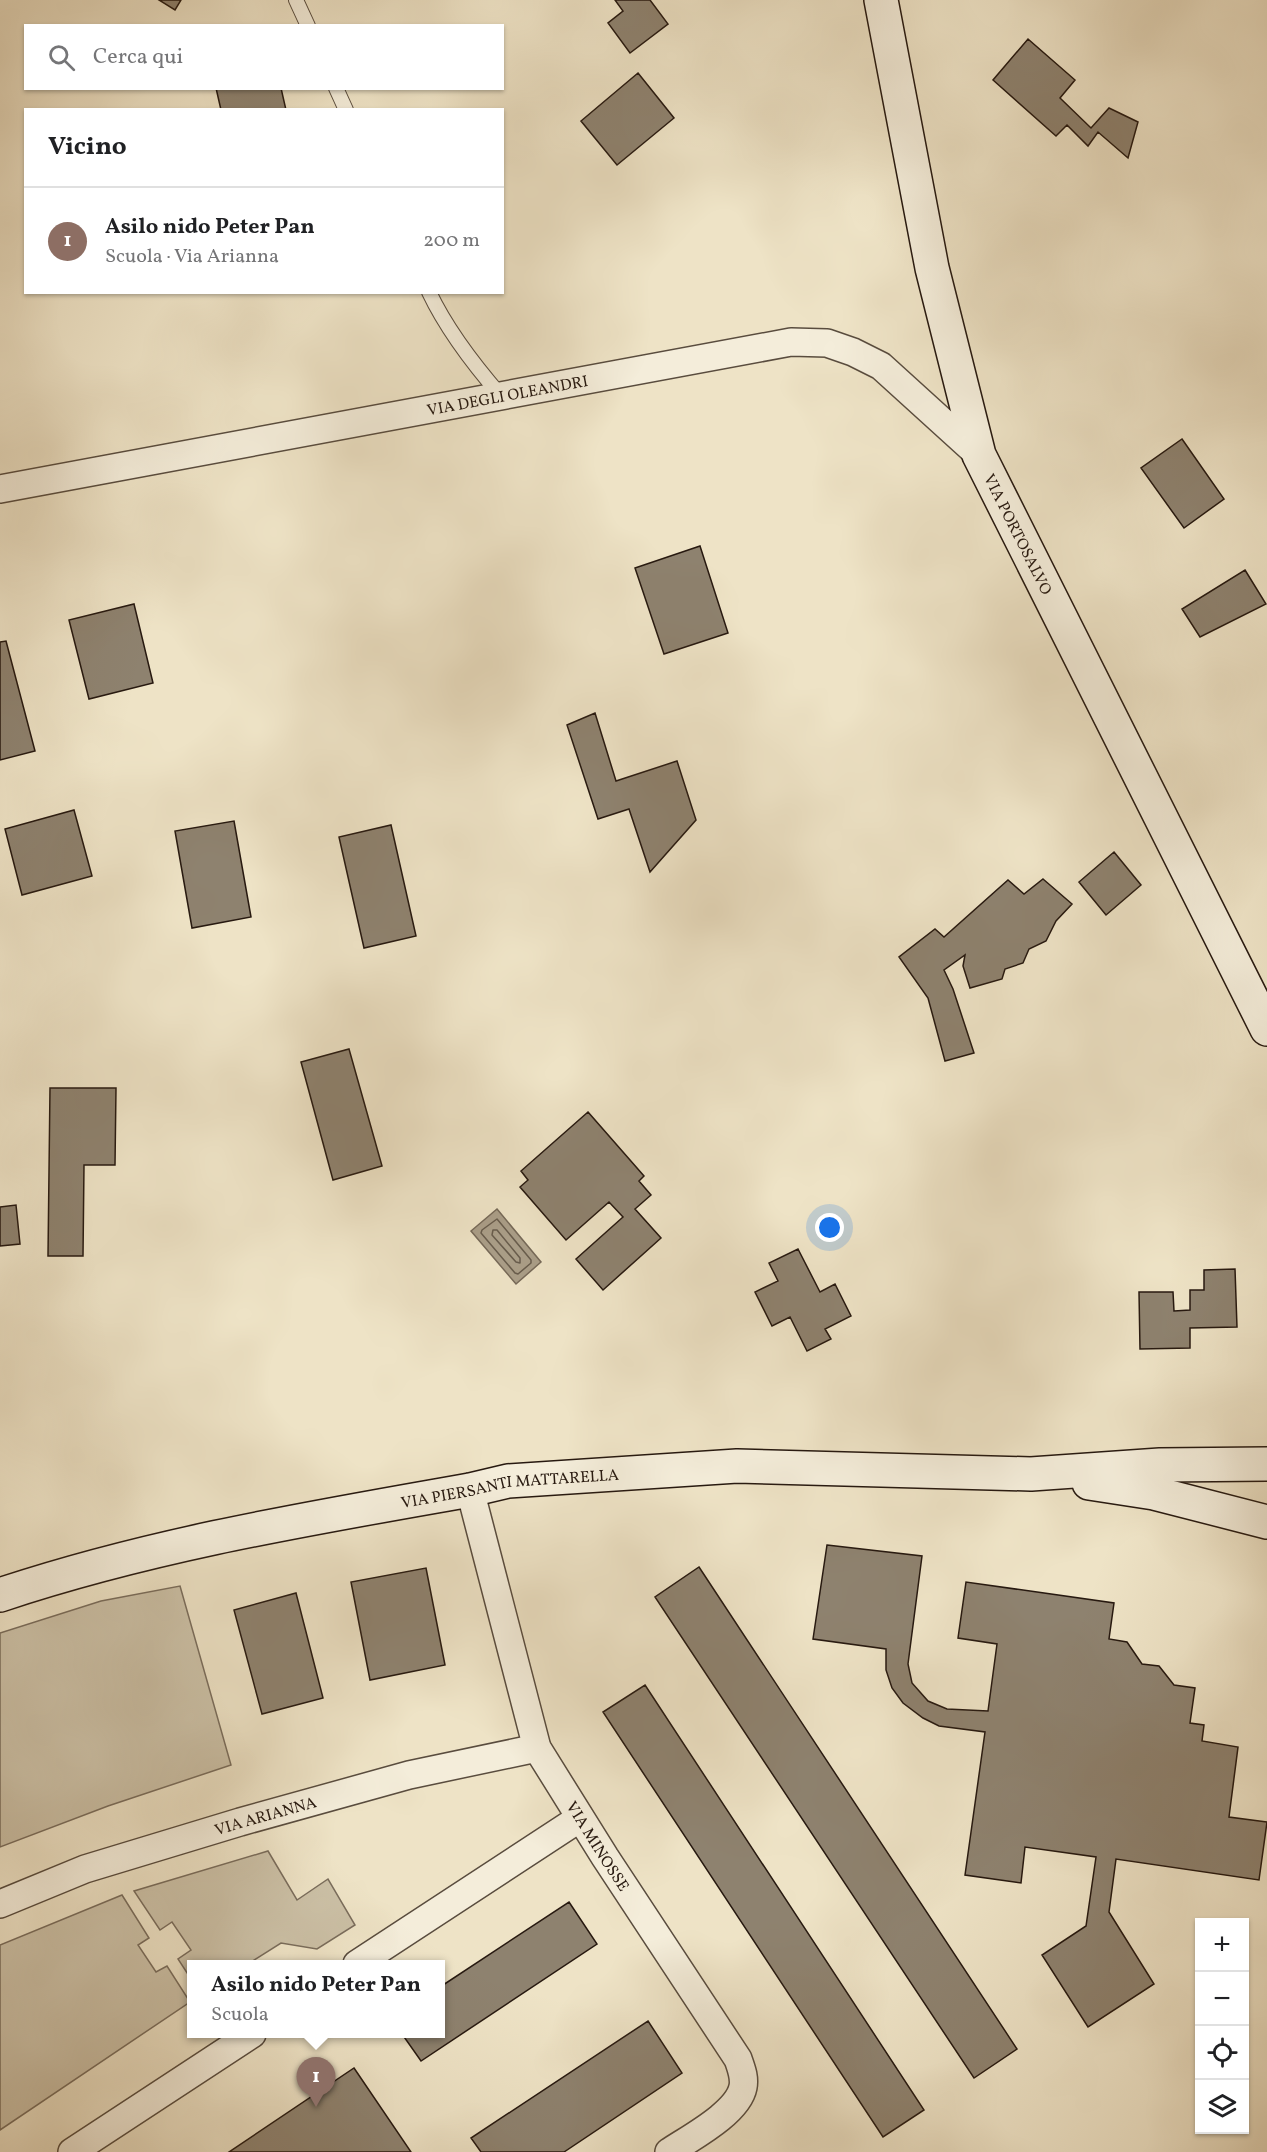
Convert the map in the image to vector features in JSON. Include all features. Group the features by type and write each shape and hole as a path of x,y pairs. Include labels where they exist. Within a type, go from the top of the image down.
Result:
{"street":[{"name":"VIA PORTOSALVO","path":"881,0 932,268 979,455 1267,1029"},
{"name":"VIA DEGLI OLEANDRI","path":"0,489 791,342 827,343 854,352 881,366 979,455"},
{"path":"1031,1474 1257,1461"},
{"name":"VIA PIERSANTI MATTARELLA","path":"0,1595 47,1579 236,1532 470,1490 508,1480 737,1466 1031,1474"},
{"path":"1031,1474 1154,1493 1267,1522"},
{"name":"VIA MINOSSE","path":"470,1490 537,1748 738,2060 743,2073 743,2088 735,2103 720,2118 669,2152"},
{"name":"VIA ARIANNA","path":"0,1904 85,1869 240,1822 409,1775 537,1748"},
{"path":"365,1960 580,1818"},
{"path":"72,2152 246,2038"}],"lane":[{"path":"296,0 307,24"},
{"path":"337,90 345,108"},
{"path":"430,294 479,371 501,396"}],"shaded area":[{"path":"180,1586 231,1765 108,1806 0,1847 0,1633 101,1601"},
{"path":"268,1851 297,1900 328,1879 355,1925 317,1949 281,1943 254,1960 187,1960 187,1973 178,1959 191,1950 172,1922 160,1930 134,1891"},
{"path":"122,1895 149,1938 138,1945 156,1972 167,1966 187,1997 187,2004 0,2130 0,1945"}],"water":[{"path":"497,1209 541,1262 516,1284 471,1231"}],"building":[{"path":"159,0 181,0 175,10"},
{"path":"615,0 650,0 668,24 630,53 608,23 623,11"},
{"path":"1028,39 1075,80 1060,98 1091,128 1109,108 1138,122 1128,158 1098,132 1088,146 1067,125 1056,136 993,80"},
{"path":"638,73 674,118 617,165 581,121"},
{"path":"216,90 281,90 286,108 221,108"},
{"path":"1182,439 1224,499 1184,528 1141,468"},
{"path":"700,546 728,633 664,654 635,568"},
{"path":"1245,570 1266,604 1200,637 1182,609"},
{"path":"134,604 153,683 89,699 69,620"},
{"path":"6,641 35,751 0,760 0,642"},
{"path":"595,713 616,781 677,761 696,820 650,872 629,809 598,819 567,725"},
{"path":"74,810 92,876 22,895 5,829"},
{"path":"234,821 251,917 192,928 175,831"},
{"path":"391,825 416,936 364,948 339,837"},
{"path":"1114,852 1141,885 1106,915 1079,882"},
{"path":"1043,879 1072,904 1056,921 1046,941 1029,949 1023,963 1005,969 1002,979 970,988 963,966 965,955 944,970 953,989 974,1053 945,1061 928,998 899,957 935,929 944,937 1008,880 1024,894"},
{"path":"349,1049 382,1166 333,1180 301,1062"},
{"path":"50,1088 116,1088 115,1165 84,1165 83,1256 48,1256"},
{"path":"588,1112 644,1176 639,1181 651,1195 635,1209 661,1238 603,1290 576,1259 623,1217 609,1202 566,1240 520,1187 528,1180 521,1171"},
{"path":"16,1205 20,1244 0,1246 0,1207"},
{"path":"798,1249 820,1292 835,1284 851,1316 825,1329 831,1339 807,1351 790,1317 772,1326 755,1292 778,1281 769,1263"},
{"path":"1235,1269 1237,1327 1190,1328 1190,1348 1140,1349 1139,1292 1173,1292 1174,1311 1190,1310 1190,1290 1204,1290 1204,1270"},
{"path":"827,1545 922,1556 908,1664 912,1683 928,1701 947,1709 988,1711 997,1644 958,1638 966,1582 1114,1603 1109,1639 1127,1642 1142,1664 1159,1666 1174,1685 1195,1688 1190,1723 1204,1725 1202,1741 1238,1747 1229,1817 1267,1822 1259,1880 1116,1859 1109,1912 1154,1984 1088,2027 1042,1955 1086,1926 1096,1857 1025,1847 1021,1883 965,1875 985,1732 939,1726 923,1718 903,1703 892,1688 886,1670 886,1649 813,1639"},
{"path":"699,1567 1017,2049 974,2078 655,1597"},
{"path":"426,1568 445,1665 370,1680 351,1582"},
{"path":"296,1593 323,1698 262,1714 234,1610"},
{"path":"645,1685 924,2110 883,2137 603,1712"},
{"path":"569,1902 597,1944 421,2061 405,2038 445,2038 445,1984"},
{"path":"648,2021 682,2073 564,2152 481,2152 471,2138"},
{"path":"354,2068 411,2152 229,2152"}],"place":[{"name":"Asilo nido Peter Pan","path":"316,2107"}]}
